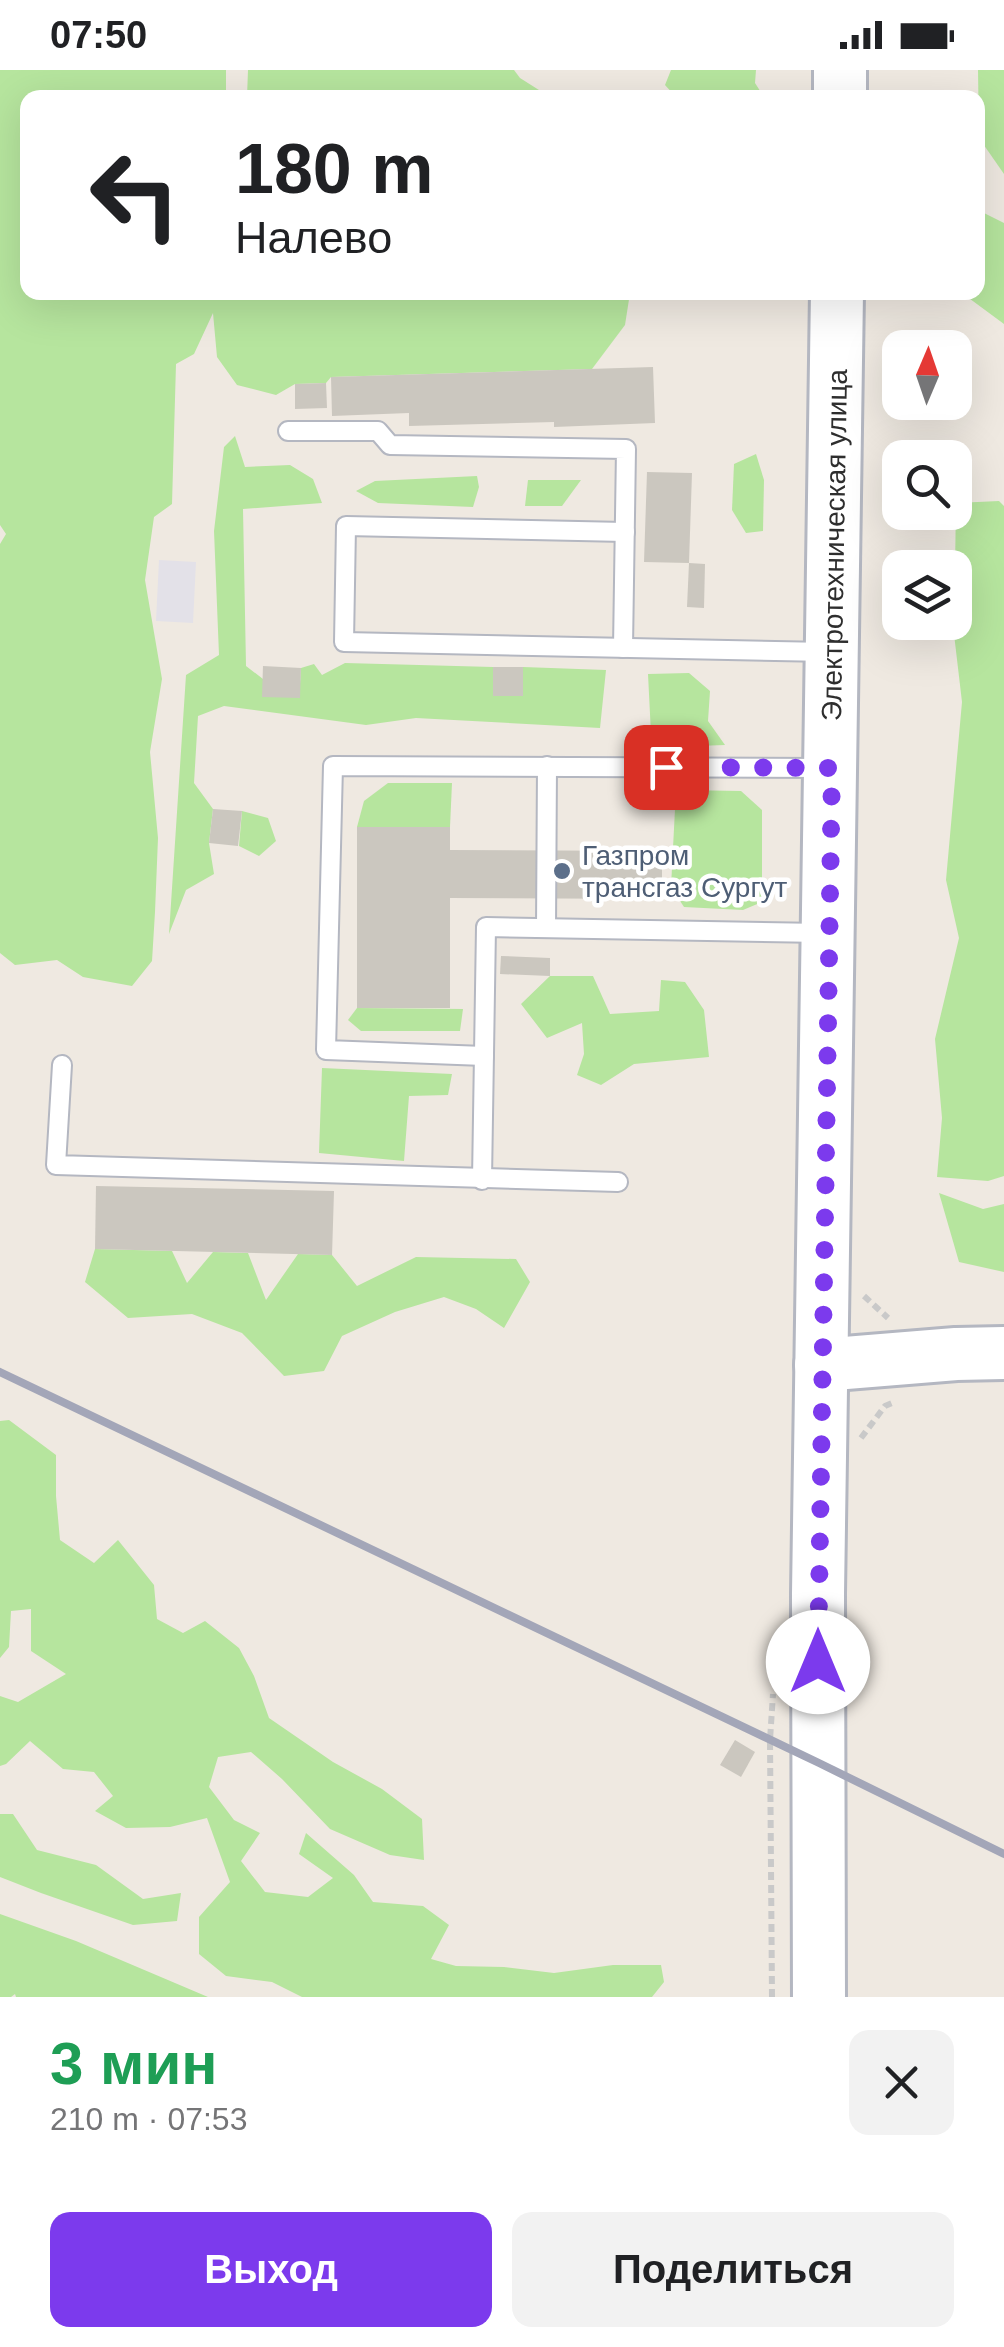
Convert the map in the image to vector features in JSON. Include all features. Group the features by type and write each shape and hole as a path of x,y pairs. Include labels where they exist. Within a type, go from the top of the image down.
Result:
{"main road":[{"name":"Электротехническая улица","path":"818,1997 818,1594 838,300"},
{"path":"821,1365 1004,1353"}],"lane":[{"path":"288,431 378,432 390,445 626,449 623,648"},
{"path":"625,532 346,526 344,642 833,652"},
{"path":"484,1056 326,1050 332,766 832,768"},
{"path":"546,766 546,928"},
{"path":"482,1180 486,927 828,933"},
{"path":"62,1065 56,1165 618,1182"}],"path":[{"path":"854,1447 885,1406 902,1398"}],"shaded area":[{"path":"159,560 196,562 193,623 156,621"}],"green space":[{"path":"0,70 226,70 226,90 20,90 20,300 629,300 625,325 592,369 331,377 326,383 295,384 276,395 237,385 217,357 213,313 194,354 176,364 172,504 154,517 145,580 162,679 150,752 158,838 152,961 132,986 83,977 57,960 15,965 0,953 0,544 6,534 0,525"},
{"path":"248,70 514,70 539,90 247,90"},
{"path":"671,70 756,70 755,83 760,90 670,90 665,85"},
{"path":"978,70 1004,70 1004,174 985,147 985,90 978,90"},
{"path":"985,214 1004,223 1004,324 971,300 985,300"},
{"path":"235,436 245,467 290,465 313,479 322,503 243,509 246,666 299,698 301,668 314,664 322,675 345,663 493,667 493,696 523,667 606,670 600,728 416,718 366,725 224,706 198,716 194,783 213,809 209,843 214,874 186,890 169,934 186,675 219,655 214,531 224,447"},
{"path":"756,454 764,480 763,531 746,533 732,510 734,464"},
{"path":"477,476 479,487 473,507 378,503 356,491 375,481"},
{"path":"528,480 581,480 562,506 525,506"},
{"path":"999,501 1004,506 1004,1176 988,1181 937,1177 942,1118 935,1039 959,938 946,880 962,702 955,640 972,640 972,550 955,550 956,530 972,530 972,502"},
{"path":"689,673 710,691 708,721 725,745 669,747 651,734 648,674"},
{"path":"388,783 452,783 450,827 357,827 364,801"},
{"path":"681,790 741,791 762,810 762,902 743,910 684,907 671,887 675,809"},
{"path":"242,811 268,818 276,841 259,856 239,846"},
{"path":"550,976 593,976 610,1014 659,1011 661,980 685,982 704,1010 709,1057 634,1064 601,1085 577,1075 584,1054 582,1023 547,1038 521,1004"},
{"path":"357,1008 463,1009 460,1031 361,1031 348,1020"},
{"path":"322,1068 452,1074 448,1095 409,1096 404,1161 319,1153"},
{"path":"939,1193 983,1209 1004,1204 1004,1272 959,1262"},
{"path":"95,1249 172,1251 187,1283 213,1252 248,1253 266,1300 298,1254 332,1255 357,1286 416,1257 516,1259 530,1282 504,1328 476,1309 444,1297 395,1312 342,1336 324,1371 284,1376 242,1333 192,1314 128,1318 85,1282"},
{"path":"9,1420 56,1455 60,1540 94,1563 118,1540 154,1585 157,1619 183,1633 205,1621 239,1648 269,1718 333,1762 382,1789 422,1819 424,1860 390,1855 330,1829 251,1752 218,1757 209,1787 234,1820 260,1833 241,1861 265,1892 308,1897 333,1878 299,1854 306,1833 354,1875 373,1902 423,1906 449,1925 431,1959 456,1966 554,1973 613,1965 661,1965 664,1982 652,1997 302,1997 272,1982 226,1976 199,1954 199,1917 230,1882 207,1818 170,1827 126,1828 95,1811 113,1796 94,1772 63,1769 30,1741 0,1766 0,1696 18,1702 66,1674 31,1651 31,1609 11,1611 9,1647 0,1658 0,1421"},
{"path":"0,1814 13,1814 37,1850 96,1865 143,1899 181,1893 177,1921 133,1925 0,1877"},
{"path":"0,1914 76,1941 208,1997 0,1997"}],"building":[{"path":"653,367 655,423 409,426 409,413 332,416 331,377"},
{"path":"326,383 327,408 295,409 295,384"},
{"path":"647,472 692,473 689,563 644,562"},
{"path":"689,563 705,564 704,608 687,607"},
{"path":"263,666 301,668 300,698 262,697"},
{"path":"493,667 523,667 523,696 493,696"},
{"path":"213,809 242,811 238,846 209,843"},
{"path":"357,827 450,827 450,850 662,851 662,899 450,898 450,1008 357,1008"},
{"path":"501,956 550,958 550,976 500,974"},
{"path":"96,1186 334,1191 332,1255 95,1249"},
{"path":"735,1740 755,1752 741,1777 720,1765"}],"railway":[{"path":"0,1372 1004,1854"}],"place":[{"name":"Газпром трансгаз Сургут","path":"562,871"}],"route":[{"path":"666,767 832,768 818,1662"}]}
